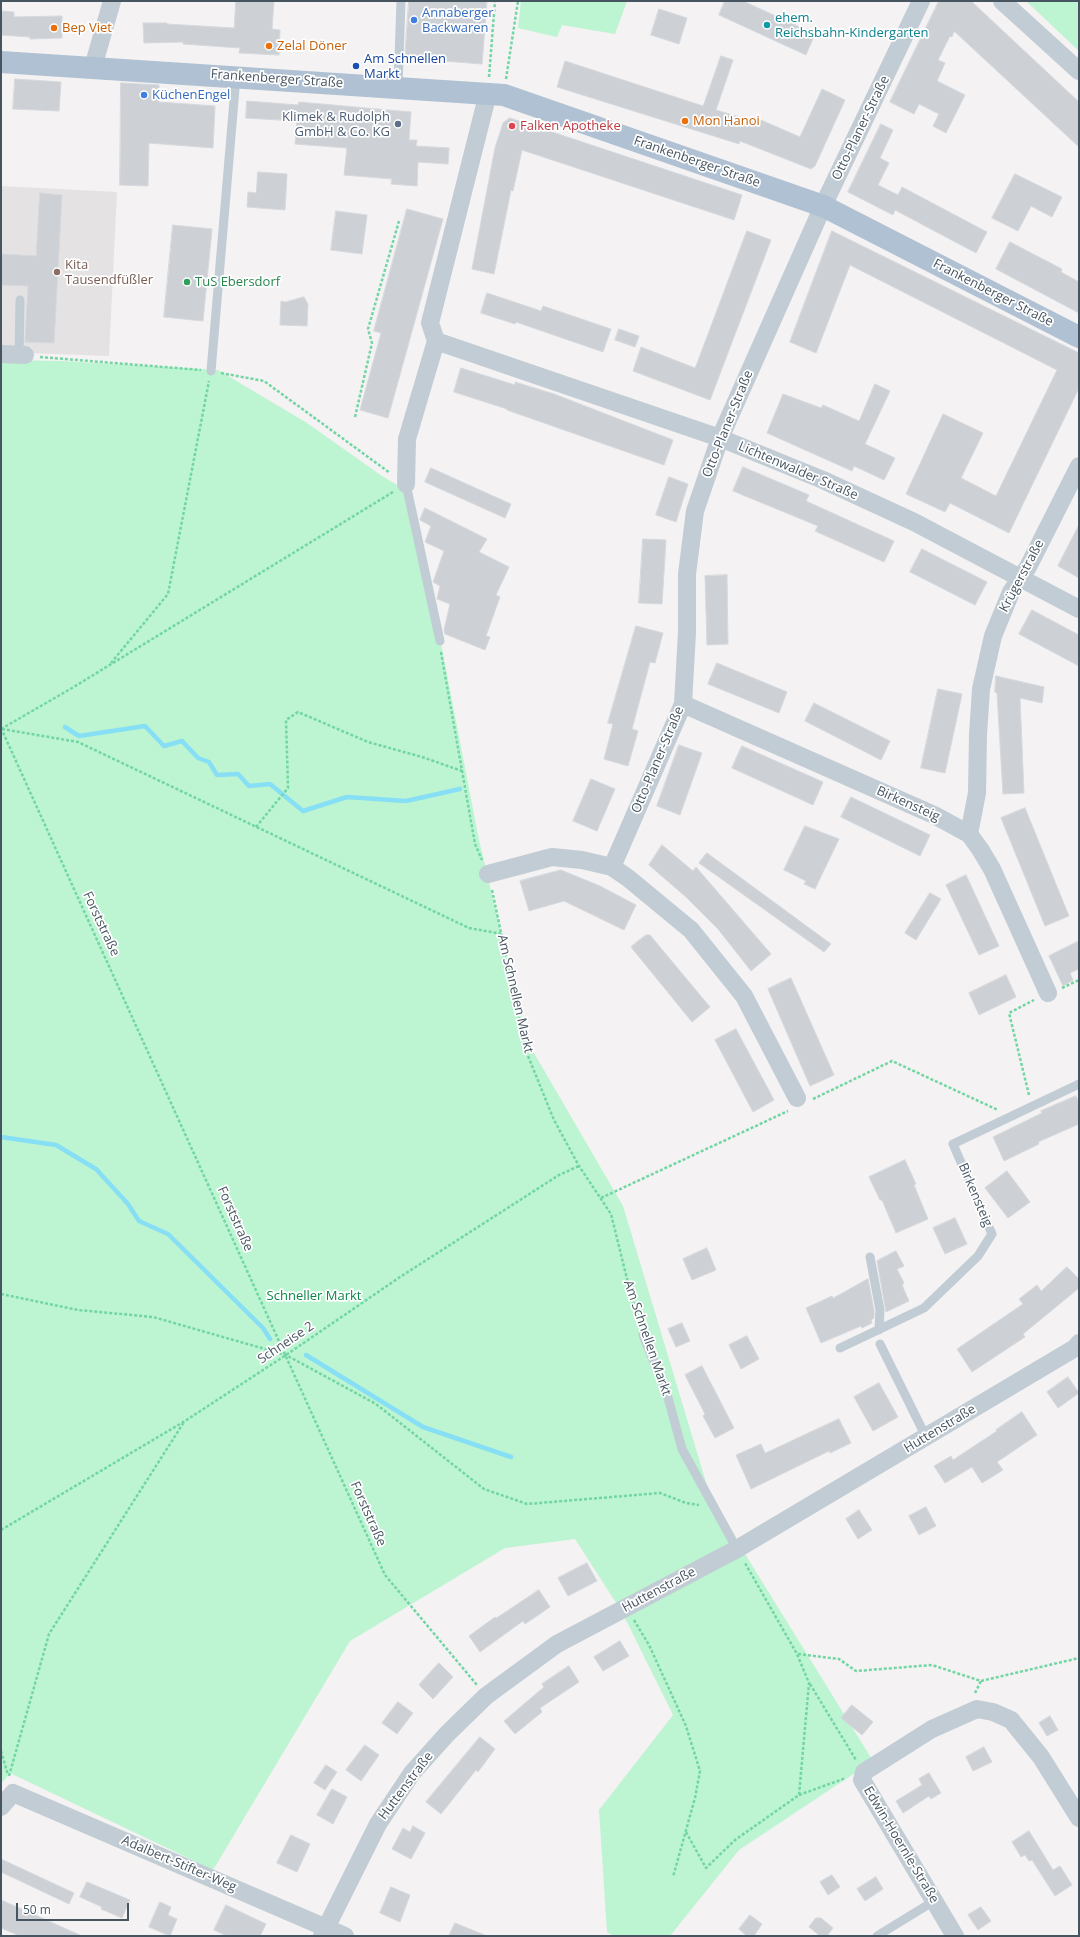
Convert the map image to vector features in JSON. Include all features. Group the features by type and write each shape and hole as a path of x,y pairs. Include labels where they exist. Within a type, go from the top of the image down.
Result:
{"main road":[{"name":"Frankenberger Straße","path":"1,62 496,94 823,206 1079,338"}],"street":[{"path":"93,67 112,1"},
{"name":"Otto-Planer-Straße","path":"612,867 682,704 687,632 687,574 695,511 720,438 823,206 921,1"},
{"path":"1002,1 1079,71"},
{"path":"406,484 407,439 436,341 430,323 496,94"},
{"name":"Lichtenwalder Straße","path":"436,341 720,438 823,480 907,519 1079,609"},
{"path":"1,354 22,355"},
{"name":"Krügerstraße","path":"969,834 977,793 978,728 985,668 999,618 1020,577 1028,567 1079,466"},
{"name":"Birkensteig","path":"682,704 934,815 969,834 992,869 1048,993"},
{"path":"488,874 552,857 582,860 612,867 691,930 744,996 799,1103"},
{"name":"Huttenstraße","path":"324,1932 378,1824 412,1773 447,1734 486,1696 557,1644 737,1549 926,1438 1075,1348 1079,1343"},
{"name":"Edwin-Hoernle-Straße","path":"955,1936 862,1780 864,1772 932,1729 977,1710 993,1712 1012,1720 1041,1757 1079,1818"},
{"path":"1,1807 11,1785"},
{"name":"Adalbert-Stifter-Weg","path":"11,1785 324,1932 344,1936"}],"lane":[{"path":"398,87 401,1"},
{"path":"211,371 236,77"},
{"path":"20,300 22,355"},
{"path":"406,484 440,641"},
{"name":"Birkensteig","path":"840,1348 924,1308 978,1256 992,1234 953,1144 1079,1084"},
{"path":"870,1257 880,1310 879,1330"},
{"name":"Am Schnellen Markt","path":"643,1335 667,1394 682,1450 737,1549"},
{"path":"880,1344 926,1438"},
{"path":"877,1936 934,1901"}],"path":[{"path":"495,1 496,94"},
{"path":"496,94 518,1"},
{"path":"355,417 372,343 368,329 399,221"},
{"path":"1,728 110,665 406,484 264,381 211,371 22,355"},
{"path":"110,665 168,594 211,371"},
{"name":"Am Schnellen Markt","path":"440,641 475,844 488,874 526,1051 554,1120 579,1166 611,1214 631,1295 643,1335"},
{"path":"256,827 288,788 286,720 298,712 368,742 422,757 462,771"},
{"path":"1,728 78,742 469,928 502,934"},
{"name":"Forststraße","path":"1,728 15,762 385,1575 486,1696"},
{"path":"1032,1107 1009,1012 1048,993"},
{"path":"601,1198 799,1103 892,1061 1001,1112"},
{"name":"Schneise 2","path":"1,1530 185,1421 286,1356 413,1269 559,1175 579,1166"},
{"path":"1,1294 78,1310 153,1317 286,1356 376,1404 484,1489 527,1504 660,1493 686,1503 714,1507"},
{"path":"11,1785 49,1634 185,1421"},
{"path":"686,1832 706,1868 735,1840 800,1795 864,1772 809,1683 797,1654 737,1549"},
{"path":"627,1607 649,1645 686,1726 700,1771 695,1798 673,1877"},
{"path":"797,1654 838,1659 856,1671 932,1665 981,1681 1079,1658"},
{"path":"800,1795 809,1683"},
{"path":"1,1751 11,1785"}],"shaded area":[{"name":"Kita Tausendfüßler","path":"1,186 117,192 109,356 1,352"}],"green space":[{"path":"521,1 627,1 615,34 562,25 557,37 518,28"},
{"path":"1026,1 1079,1 1079,51"},
{"name":"Schneller Markt","path":"1,360 61,361 218,370 307,423 382,476 412,494 479,840 527,1041 623,1206 711,1499 873,1761 739,1850 670,1936 614,1936 607,1932 599,1810 673,1715 622,1612 575,1539 505,1548 350,1641 213,1870 10,1773 1,1784"}],"building":[{"path":"236,1 274,1 272,29 280,30 279,55 239,53 240,48 183,44 183,42 144,43 143,23 167,23 234,28"},
{"path":"409,1 487,1 482,64 405,58"},
{"name":"ehem. Reichsbahn-Kindergarten","path":"725,1 743,1 815,34 806,55 719,15"},
{"path":"939,1 971,1 1079,102 1079,147 954,31 938,60 945,63 937,81 965,95 946,133 933,126 939,114 919,104 914,114 890,102"},
{"path":"659,9 687,18 679,44 651,35"},
{"path":"1,11 14,12 14,17 62,16 62,38 30,39 30,37 1,35"},
{"path":"721,56 733,60 716,110 760,123 761,120 800,137 822,89 845,100 815,166 811,169 740,141 739,144 557,87 565,61 703,106"},
{"path":"15,79 61,82 59,111 13,109"},
{"path":"121,83 159,85 159,102 215,106 213,148 149,143 148,186 120,185"},
{"path":"247,101 298,105 299,102 411,112 409,140 417,140 416,146 449,148 448,164 418,162 417,186 391,184 392,179 344,175 347,148 295,144 297,121 246,118"},
{"path":"510,118 742,195 734,220 522,150 513,191 511,190 494,274 472,269 495,148 503,123"},
{"path":"881,124 893,130 880,158 889,163 878,185 898,195 902,187 987,232 976,253 895,210 893,215 848,192"},
{"path":"258,172 287,174 285,210 247,207 248,192 256,193"},
{"path":"1015,174 1062,197 1052,217 1031,206 1018,231 992,218"},
{"path":"40,193 62,195 54,343 25,342 28,286 1,285 1,254 36,256"},
{"path":"407,209 443,219 388,418 360,410 381,333 374,331"},
{"path":"336,211 367,215 362,254 331,250"},
{"path":"173,225 212,229 203,321 164,317"},
{"path":"747,231 771,240 710,400 633,371 641,347 695,368"},
{"path":"832,231 1079,353 1079,388 1009,533 950,503 945,512 906,494 943,414 983,433 961,478 996,496 1057,370 850,265 816,353 790,342"},
{"path":"1010,242 1062,269 1061,272 1079,282 1079,313 996,269"},
{"path":"487,293 541,311 543,306 611,329 603,352 516,322 515,324 481,313"},
{"path":"304,297 308,304 307,326 280,325 281,301 285,302"},
{"path":"619,329 639,336 635,347 615,340"},
{"path":"461,368 515,385 515,382 554,394 673,440 664,465 507,409 454,392"},
{"path":"875,384 890,391 865,444 895,458 884,480 854,466 852,471 767,433 783,394 821,408 823,405 859,421"},
{"path":"743,467 809,495 806,501 894,541 884,562 815,531 818,526 733,491"},
{"path":"431,468 511,504 505,518 425,482"},
{"path":"669,477 688,484 676,522 656,515"},
{"path":"425,508 487,539 479,552 509,567 496,595 500,597 486,636 490,637 485,650 445,634 444,630 450,604 437,599 440,586 433,582 444,551 425,542 431,526 420,520"},
{"path":"1079,525 1079,578 1058,566"},
{"path":"643,539 666,540 662,604 639,603"},
{"path":"922,549 987,582 975,605 910,572"},
{"path":"727,575 728,644 707,645 705,576"},
{"path":"1032,610 1079,635 1079,666 1019,634"},
{"path":"636,626 663,633 655,663 650,662 632,729 638,731 628,766 604,759 613,724 608,723"},
{"path":"717,663 787,692 779,713 708,684"},
{"path":"996,676 1044,687 1042,703 1020,698 1024,793 1003,794 997,693 995,692"},
{"path":"938,689 962,694 945,773 921,768"},
{"path":"814,703 890,741 881,760 805,721"},
{"path":"679,745 702,753 680,815 657,806"},
{"path":"742,746 823,782 813,805 732,768"},
{"path":"591,779 615,789 597,831 573,821"},
{"path":"851,797 930,835 920,856 841,817"},
{"path":"1025,808 1069,916 1045,926 1001,818"},
{"path":"805,826 839,839 815,889 804,884 806,881 784,870"},
{"path":"662,845 693,871 696,867 771,954 751,971 718,929 686,897 649,865"},
{"path":"707,853 831,944 824,952 699,863"},
{"path":"561,870 600,886 636,905 624,930 564,901 529,911 520,881"},
{"path":"966,875 999,946 979,955 946,885"},
{"path":"930,893 941,899 916,940 905,933"},
{"path":"646,935 650,935 710,1007 692,1022 631,947"},
{"path":"1079,941 1079,969 1070,973 1073,980 1063,986 1049,956"},
{"path":"1006,975 1016,997 979,1015 969,993"},
{"path":"791,978 834,1075 810,1086 768,989"},
{"path":"736,1029 774,1100 753,1112 715,1040"},
{"path":"1076,1096 1079,1103 1079,1124 1038,1142 1039,1144 1004,1161 993,1137 1042,1113 1041,1111"},
{"path":"905,1160 916,1184 914,1185 928,1219 896,1233 882,1200 880,1200 869,1177"},
{"path":"1007,1171 1030,1202 1008,1218 985,1188"},
{"path":"955,1218 967,1244 945,1254 933,1228"},
{"path":"707,1248 716,1270 692,1280 683,1259"},
{"path":"896,1251 904,1266 897,1269 904,1283 902,1285 909,1301 886,1312 877,1261"},
{"path":"1067,1267 1079,1279 1079,1288 1023,1334 1025,1337 972,1372 957,1349 1023,1304 1019,1299 1037,1285 1041,1291"},
{"path":"868,1279 874,1310 874,1318 871,1320 872,1323 862,1328 861,1326 821,1343 806,1308 832,1296 833,1298"},
{"path":"682,1323 690,1341 676,1347 668,1329"},
{"path":"747,1336 759,1359 741,1369 729,1345"},
{"path":"702,1366 734,1428 715,1438 703,1416 705,1414 685,1375"},
{"path":"1068,1377 1079,1393 1058,1408 1047,1392"},
{"path":"879,1383 898,1417 873,1431 854,1397"},
{"path":"1022,1412 1037,1435 997,1462 1003,1470 982,1483 972,1467 945,1483 934,1466 951,1456 953,1460 997,1431 996,1430"},
{"path":"839,1419 851,1443 830,1453 829,1451 751,1489 736,1455 761,1444 765,1453"},
{"path":"926,1507 936,1526 919,1535 909,1516"},
{"path":"859,1510 872,1530 858,1539 846,1519"},
{"path":"587,1563 597,1581 568,1596 558,1578"},
{"path":"539,1590 550,1607 525,1624 523,1621 480,1652 469,1636 495,1617 496,1618"},
{"path":"620,1641 629,1656 603,1671 594,1657"},
{"path":"439,1663 453,1677 433,1699 419,1685"},
{"path":"569,1666 579,1682 540,1708 542,1712 515,1734 504,1721 544,1687 542,1684"},
{"path":"398,1702 413,1713 397,1734 382,1723"},
{"path":"852,1705 873,1722 862,1735 841,1718"},
{"path":"1050,1716 1058,1730 1047,1736 1039,1723"},
{"path":"480,1737 495,1749 478,1772 476,1770 441,1814 426,1802"},
{"path":"365,1745 379,1755 361,1781 346,1770"},
{"path":"984,1747 992,1762 973,1771 966,1757"},
{"path":"326,1765 337,1772 325,1790 314,1783"},
{"path":"929,1773 941,1793 931,1799 929,1796 903,1813 896,1801 922,1785 919,1779"},
{"path":"332,1789 347,1797 333,1824 317,1815"},
{"path":"413,1826 425,1833 411,1859 392,1849 403,1828 410,1832"},
{"path":"1029,1831 1053,1870 1060,1866 1072,1885 1055,1896 1032,1860 1029,1861 1025,1855 1021,1857 1012,1842"},
{"path":"291,1835 310,1844 297,1872 277,1863"},
{"path":"1,1859 74,1893 69,1904 1,1872"},
{"path":"832,1875 840,1887 828,1895 820,1882"},
{"path":"876,1877 883,1889 865,1901 857,1889"},
{"path":"87,1882 130,1900 122,1918 101,1909 102,1907 80,1897"},
{"path":"391,1887 410,1895 400,1922 380,1913"},
{"path":"1,1900 82,1936 20,1936 1,1928"},
{"path":"160,1902 171,1907 168,1915 177,1919 170,1936 149,1927"},
{"path":"226,1905 266,1924 260,1936 227,1936 214,1930"},
{"path":"981,1907 991,1921 978,1930 968,1915"},
{"path":"750,1915 762,1924 754,1936 747,1936 739,1929"},
{"path":"816,1918 821,1918 833,1928 827,1936 820,1936 809,1927"},
{"path":"455,1923 487,1936 449,1936"}],"waterway":[{"path":"65,727 79,736 145,726 164,746 182,741 198,758 209,762 217,775 238,774 249,786 270,784 303,811 347,797 406,801 460,789"},
{"path":"1,1137 56,1145 96,1169 128,1204 139,1221 168,1234 263,1328 270,1339"},
{"path":"306,1355 423,1427 511,1457"}],"place":[{"name":"Annaberger Backwaren","path":"414,20"},
{"name":"ehem. Reichsbahn-Kindergarten","path":"767,25"},
{"name":"Bep Viet","path":"54,28"},
{"name":"Zelal Döner","path":"269,46"},
{"name":"Am Schnellen Markt","path":"356,66"},
{"name":"KüchenEngel","path":"144,95"},
{"name":"Mon Hanoi","path":"685,121"},
{"name":"Klimek & Rudolph GmbH & Co. KG","path":"398,124"},
{"name":"Falken Apotheke","path":"512,126"},
{"name":"Kita Tausendfüßler","path":"57,272"},
{"name":"TuS Ebersdorf","path":"187,282"}]}
